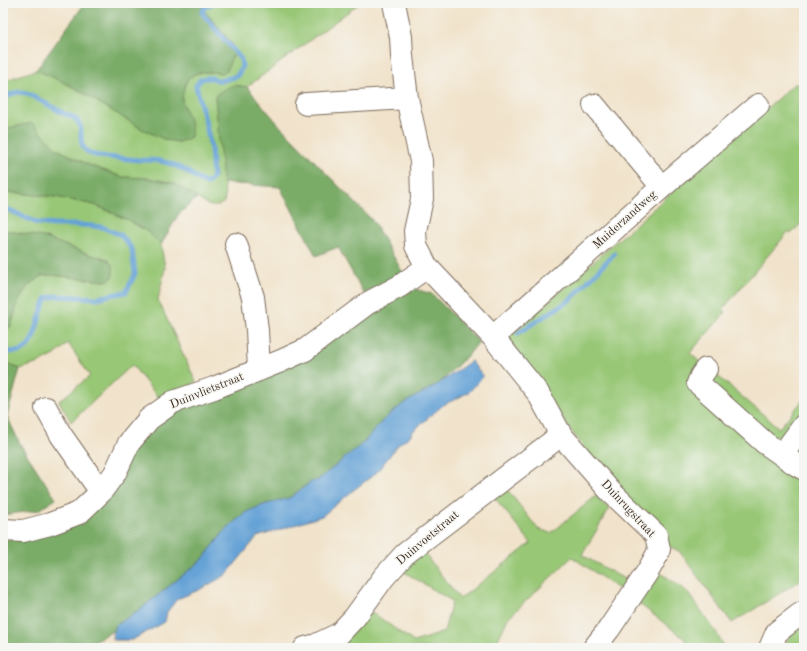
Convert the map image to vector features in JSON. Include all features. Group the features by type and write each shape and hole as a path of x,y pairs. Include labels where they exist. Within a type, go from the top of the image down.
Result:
{"street":[{"path":"394,3 401,38 407,98 421,161 422,199 415,231 416,246 426,267 493,337 538,394 561,436"},
{"path":"306,104 407,98"},
{"path":"594,105 662,187"},
{"name":"Muiderzandweg","path":"493,337 662,187 758,105"},
{"name":"Duinvlietstraat","path":"236,244 253,298 257,330 259,370"},
{"name":"Duinvlietstraat","path":"3,530 23,531 50,524 80,513 101,492 115,473 129,443 149,419 173,402 214,388 305,350 368,303 400,286 426,267"},
{"path":"706,369 698,383 765,443 804,469"},
{"path":"46,408 61,435 101,492"},
{"path":"782,455 804,425"},
{"name":"Duinvoetstraat","path":"305,648 339,634 355,617 384,577 405,554 561,436"},
{"name":"Duinrugstraat","path":"561,436 610,491 656,535 659,548 658,555 648,571 609,629 594,648"},
{"path":"770,648 777,632 804,612"}],"green space":[{"path":"85,3 198,3 232,44 236,53 231,59 227,70 224,73 205,72 194,74 186,82 182,100 190,124 191,137 179,142 166,140 142,129 75,88 36,70"},
{"path":"198,3 360,3 247,87 240,86 215,96 225,197 224,202 215,206 208,205 174,183 148,178 122,177 89,165 57,149 32,124 3,129 3,81 36,70 75,88 142,129 166,140 179,142 191,125 182,101 183,89 186,82 194,74 205,72 224,73 227,70 231,59 236,53 232,44"},
{"path":"794,84 804,85 804,220 791,234 788,232 723,309 726,312 690,353 702,364 688,380 716,409 804,476 804,578 732,623 679,551 664,544 609,482 505,340"},
{"path":"234,85 247,87 280,126 373,221 403,273 364,294 338,247 316,256 280,187 223,183 215,96 221,91"},
{"path":"32,123 57,149 89,165 122,177 148,178 174,183 197,198 178,215 161,245 148,232 130,221 95,205 56,197 3,193 3,129"},
{"path":"3,193 56,197 95,205 130,221 148,232 161,245 165,268 158,300 196,382 161,401 132,365 71,422 59,401 90,376 68,343 55,355 39,363 20,369 3,362 3,331 11,326 18,302 28,286 41,276 51,275 106,281 109,260 43,237 3,230"},
{"path":"3,230 43,237 103,258 112,265 112,278 106,281 51,275 41,276 28,286 18,302 11,326 3,331"},
{"path":"415,289 432,294 479,342 441,382 403,404 384,419 363,443 318,480 311,482 289,498 263,505 246,512 226,529 203,559 143,607 115,626 113,631 80,648 3,648 3,540 40,536 169,414"},
{"path":"3,362 20,369 7,416 20,444 56,499 39,510 3,515"},
{"path":"713,372 779,428 804,399 804,414 788,435 782,439 774,441 706,380"},
{"path":"506,488 538,529 551,533 596,496 609,509 582,555 626,580 619,589 572,557 508,618 494,648 328,648 370,611 414,642 444,632 452,601 401,570 423,552 460,599 531,543 494,497"},
{"path":"656,570 684,589 692,598 716,632 725,648 680,648 686,640 637,602"},
{"path":"804,624 804,648 783,648 794,630"}],"water":[{"path":"471,361 483,376 469,392 443,405 413,431 410,436 398,445 376,473 322,516 257,537 226,575 199,590 177,599 167,612 165,622 132,640 113,640 113,631 115,626 143,607 203,559 226,529 246,512 263,505 289,498 311,482 318,480 363,443 384,419 403,404 441,382"}],"waterway":[{"path":"3,102 9,95 18,92 27,93 73,117 78,122 82,143 88,152 97,156 164,162 182,169 207,183 213,178 211,148 196,86 200,80 206,78 212,78 220,81 237,76 242,67 241,59 202,13 205,7 213,3"},
{"path":"3,207 37,223 102,227 121,235 132,249 135,274 126,292 97,298 56,296 47,298 35,333 29,345 20,351 3,351"},
{"path":"518,333 570,300 614,254"}]}
